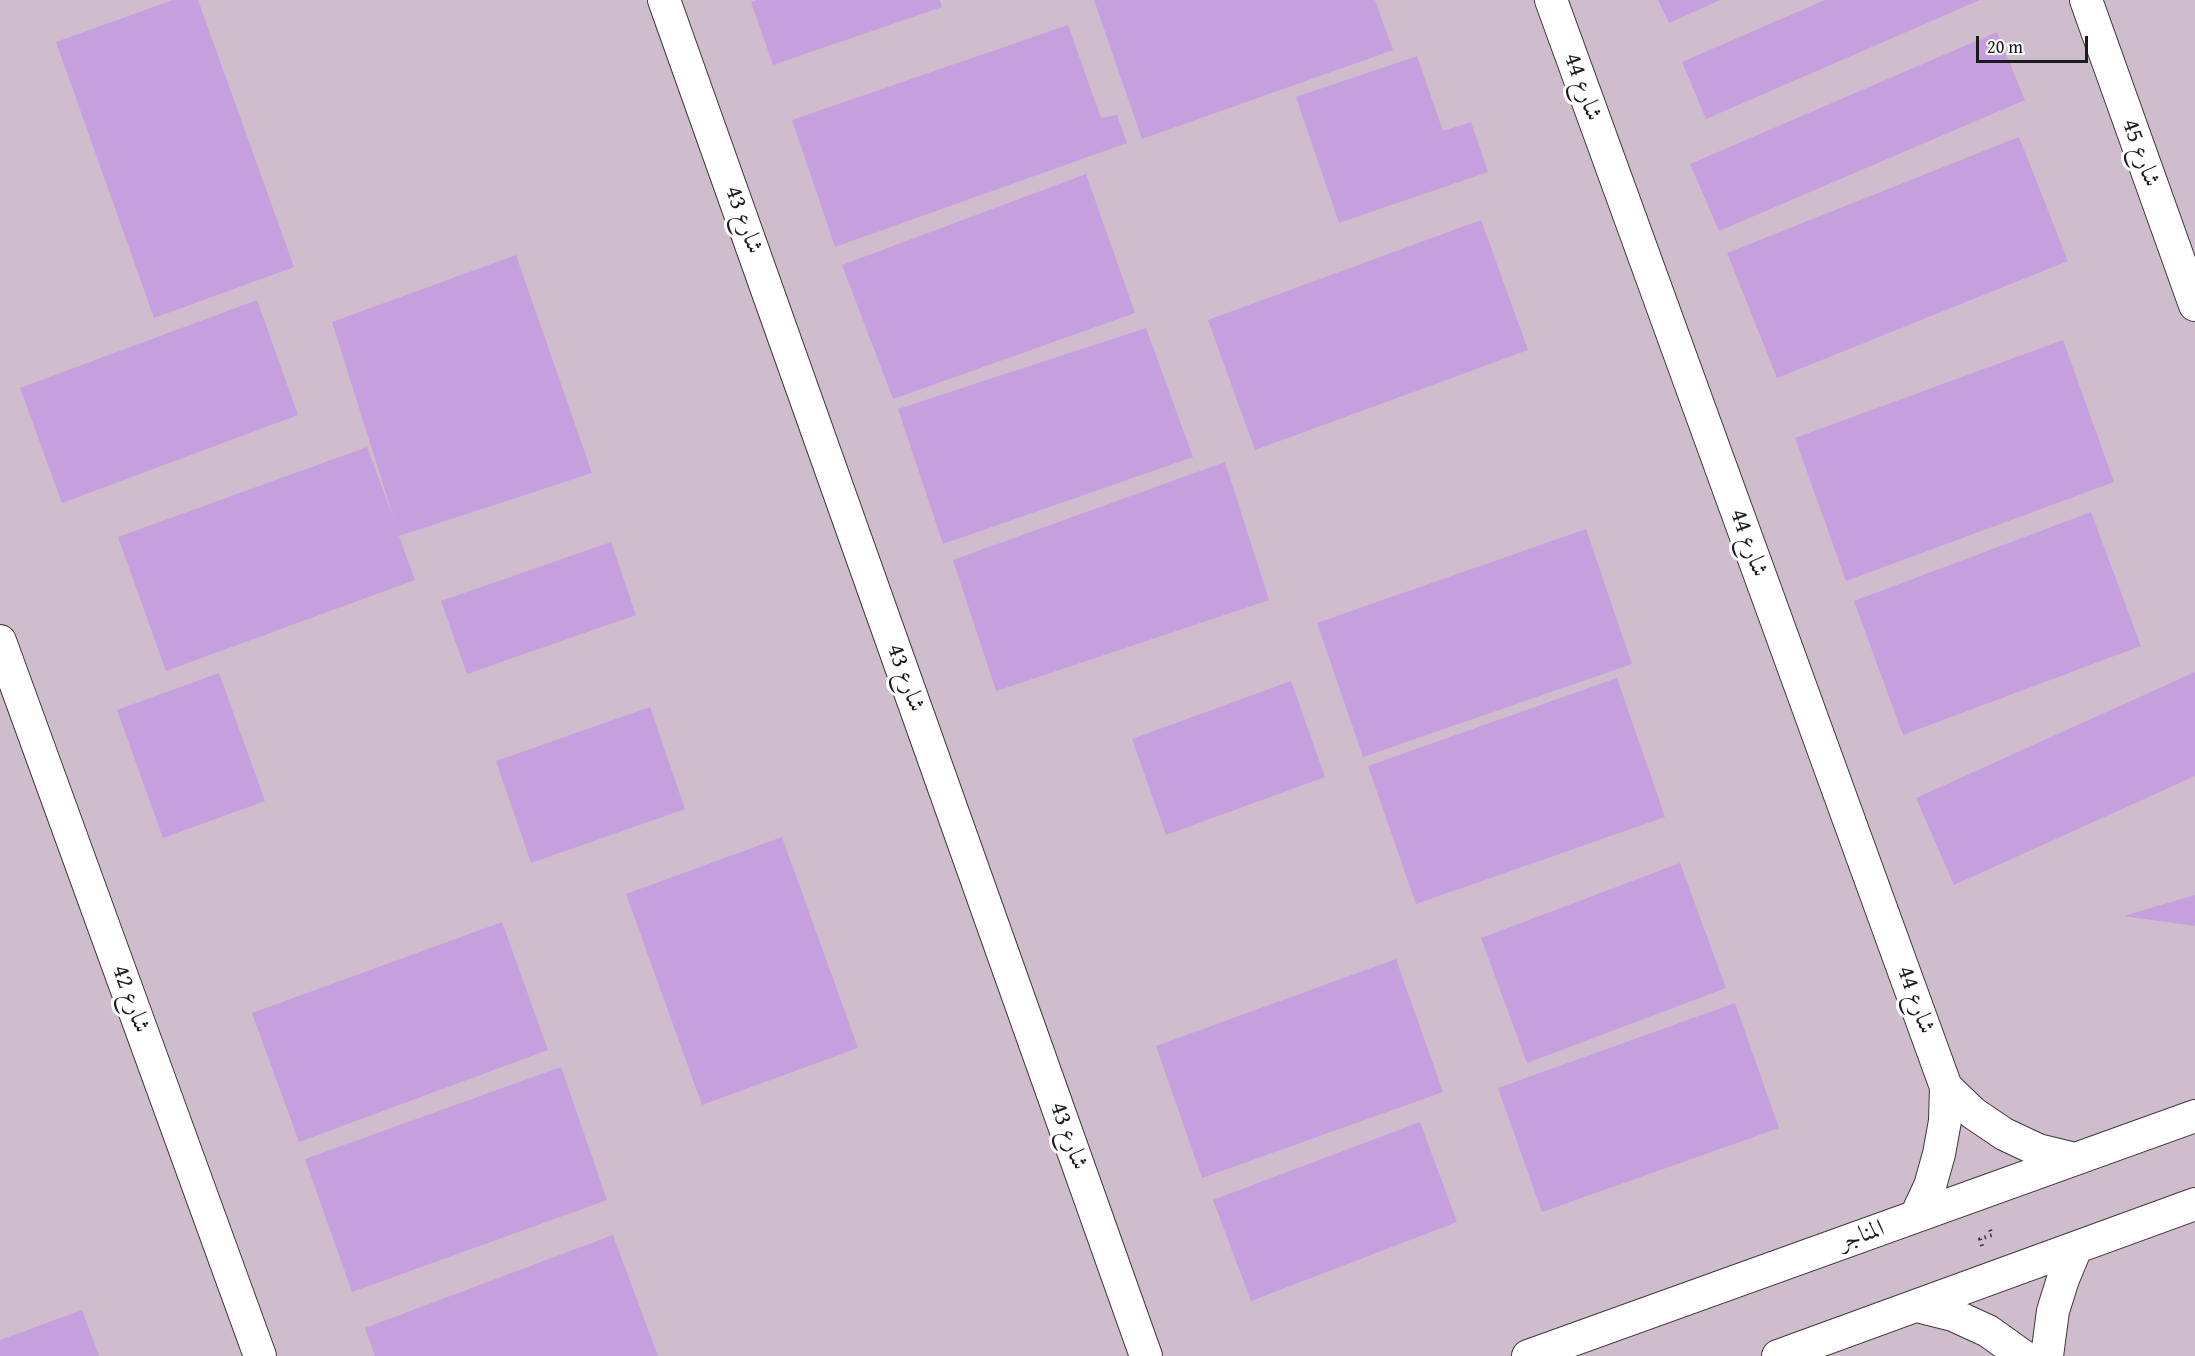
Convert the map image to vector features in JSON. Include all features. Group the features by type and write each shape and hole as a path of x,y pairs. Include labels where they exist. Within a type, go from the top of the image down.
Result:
{"street":[{"name":"شارع 43","path":"664,0 1146,1356"},
{"name":"شارع 44","path":"1551,0 1946,1087 1945,1121 1939,1154 1930,1186 1916,1216"},
{"name":"شارع 45","path":"2086,0 2195,305"},
{"name":"شارع 42","path":"0,641 260,1356"},
{"name":"شارع 44","path":"1946,1087 1973,1113 2004,1134 2038,1150 2075,1160"},
{"name":"المناجر","path":"1528,1356 2195,1116"},
{"path":"1778,1356 2195,1204"},
{"path":"2047,1356 2053,1311 2062,1279 2076,1248"},
{"path":"1917,1306 1953,1315 1988,1331 2023,1356"}],"path":[{"path":"1978,1194 1992,1234 1980,1239 1993,1278"}],"shaded area":[{"path":"0,0 2195,0 2195,1356 0,1356"}],"building":[{"path":"173,0 198,0 294,267 154,318 56,42"},
{"path":"757,0 940,0 942,7 773,65 751,2"},
{"path":"1094,0 1375,0 1393,50 1142,139"},
{"path":"1658,0 1720,0 1669,23"},
{"path":"1825,0 1980,0 1706,119 1682,62"},
{"path":"1068,25 1101,118 1117,115 1127,143 835,247 792,120"},
{"path":"1997,32 2025,100 1719,231 1690,164"},
{"path":"1417,56 1443,131 1471,122 1488,172 1339,223 1296,97"},
{"path":"2019,137 2068,261 1777,378 1727,253"},
{"path":"1086,174 1135,313 893,399 842,265"},
{"path":"1481,220 1528,350 1255,450 1208,320"},
{"path":"516,255 592,473 399,536 415,580 166,671 118,537 367,447 394,519 332,322"},
{"path":"257,300 298,415 62,503 20,388"},
{"path":"1146,328 1193,457 943,544 898,409"},
{"path":"2063,340 2114,482 1846,581 1795,438"},
{"path":"1225,462 1269,600 996,691 953,560"},
{"path":"2091,512 2141,646 1903,735 1854,601"},
{"path":"1586,529 1632,664 1363,757 1317,623"},
{"path":"611,542 636,615 467,674 441,601"},
{"path":"2195,672 2195,776 1954,885 1916,798"},
{"path":"219,673 265,801 163,838 117,710"},
{"path":"1617,678 1665,817 1416,904 1368,766"},
{"path":"1291,681 1325,777 1166,835 1132,739"},
{"path":"650,707 685,809 531,863 496,761"},
{"path":"782,837 858,1048 702,1105 626,894"},
{"path":"1680,863 1726,988 1527,1063 1481,938"},
{"path":"2195,895 2195,926 2123,916"},
{"path":"502,922 548,1050 299,1142 252,1013"},
{"path":"1396,959 1443,1092 1202,1178 1156,1046"},
{"path":"1735,1003 1779,1128 1542,1212 1498,1088"},
{"path":"561,1067 607,1200 352,1292 305,1159"},
{"path":"1420,1122 1457,1222 1251,1301 1213,1200"},
{"path":"613,1235 658,1356 375,1356 365,1328"},
{"path":"82,1310 99,1356 0,1356 0,1340"}]}
